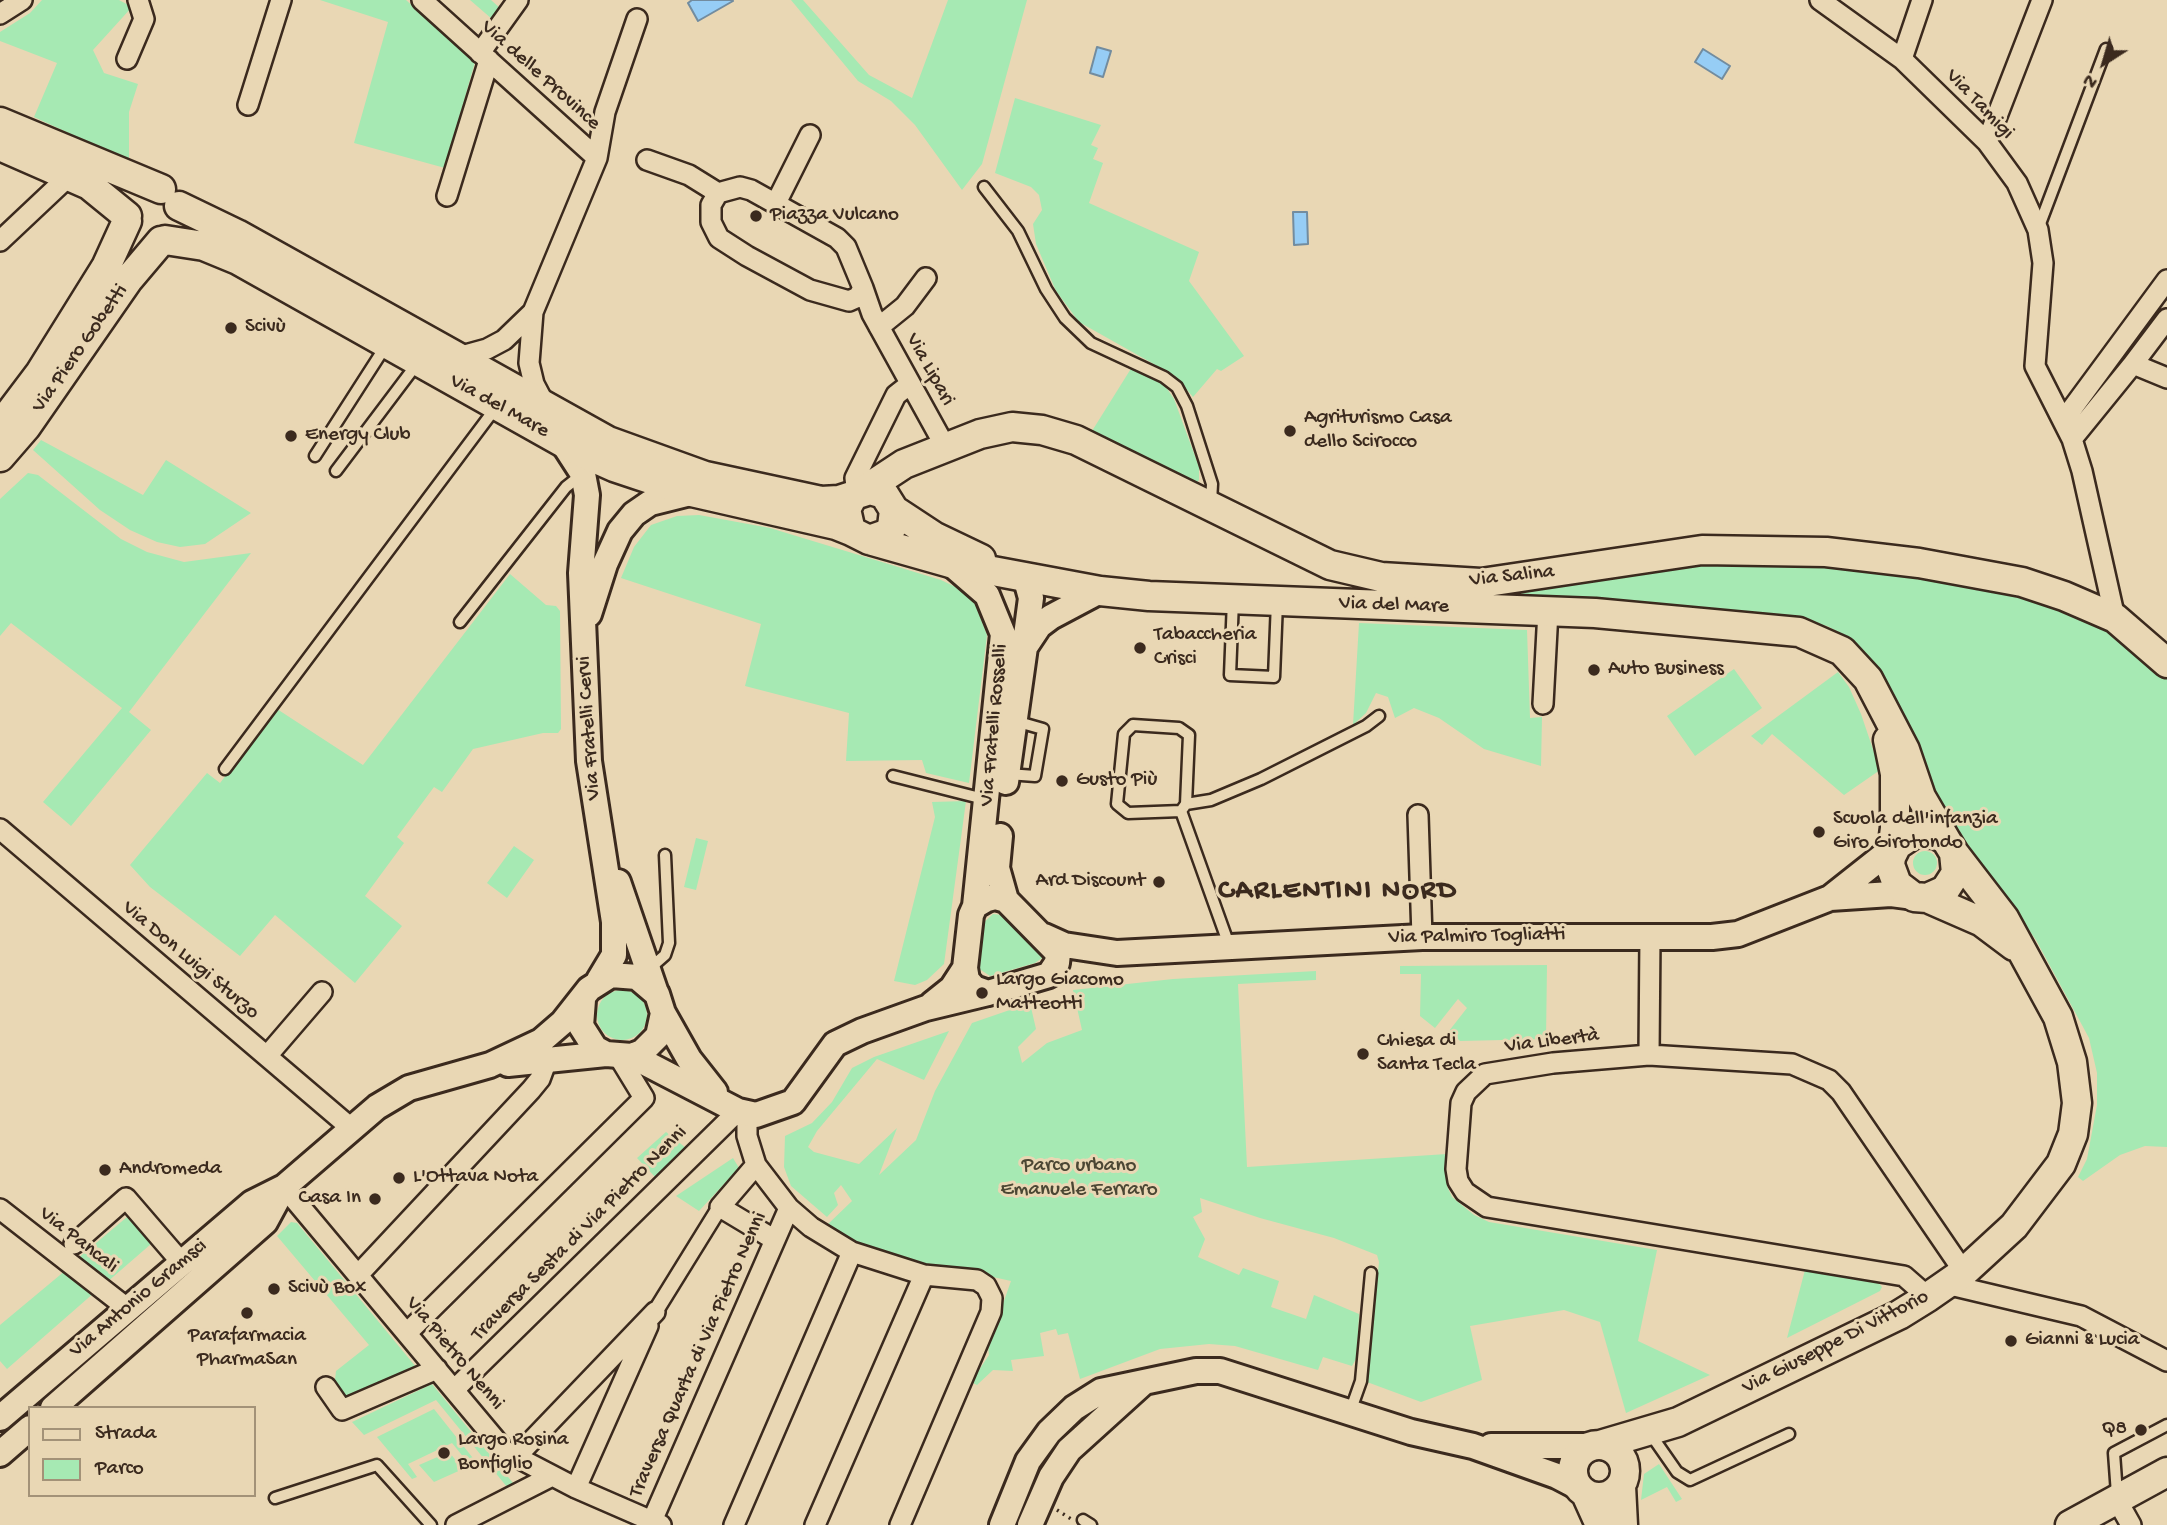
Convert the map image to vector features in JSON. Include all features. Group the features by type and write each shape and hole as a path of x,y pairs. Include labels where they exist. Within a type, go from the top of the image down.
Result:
{"main road":[{"name":"Via del Mare","path":"0,122 170,198 608,441 705,476 821,501 858,494"},
{"path":"0,146 89,185 127,219 140,238 163,241 180,222 170,198 141,191 133,197 127,219"},
{"name":"Via Piero Gobetti","path":"0,426 40,373 106,267 127,219"},
{"name":"Via del Mare","path":"163,241 204,246 238,260 563,443 614,467 694,492 836,525 950,563 1100,591 1621,615 1799,632 1842,651 1868,679 1906,750 1921,797 1950,846"},
{"name":"Via Piero Gobetti","path":"0,457 26,428 122,289 163,241"},
{"name":"Via Salina","path":"858,494 904,464 980,434 1012,427 1042,430 1076,440 1330,565 1381,577 1481,583 1702,550 1826,552 1919,562 2022,582 2115,618 2167,663"},
{"path":"941,451 913,474 894,508 892,527 878,538 860,535 846,509 858,494 884,494 894,508 935,537 1015,574"},
{"path":"1880,703 1895,774 1894,850 1890,865 1896,884 1982,922 2027,956"},
{"path":"1894,850 1915,833 1937,834 1950,846 1957,863 1952,882 1937,895 1921,897"},
{"name":"Via Giuseppe Di Vittorio","path":"1678,1422 1899,1315 1946,1285 2014,1226 2043,1192 2061,1164 2073,1135 2077,1103 2072,1062 2058,1017 2004,918 1950,846"},
{"path":"1582,1490 1601,1498 1616,1492 1654,1439 1678,1422"},
{"path":"1600,1525 1573,1468 1576,1459 1596,1446 1678,1422"},
{"path":"1596,1446 1609,1447 1623,1459 1623,1525"},
{"path":"2070,1525 2167,1472"}],"street":[{"path":"0,14 22,0"},
{"path":"127,59 144,19 138,0"},
{"path":"248,105 281,0"},
{"name":"Via delle Province","path":"422,0 597,158"},
{"path":"447,196 484,57 518,0"},
{"name":"Via Tamigi","path":"1820,0 1902,59 1987,142 2017,183 2038,230 2043,276 2035,366 2063,421"},
{"path":"1902,59 1922,0"},
{"path":"1987,142 2042,0"},
{"path":"547,409 534,384 529,363 533,312 597,158 605,112 637,19"},
{"path":"776,203 810,135"},
{"path":"647,160 689,175 715,191 740,187 776,203 837,238 846,247 856,295 875,321 905,306 926,278"},
{"path":"0,241 69,176"},
{"path":"715,191 711,205 711,222 719,238 810,290 856,295"},
{"path":"2115,618 2072,439 2063,421 2167,280"},
{"path":"458,357 486,349 504,340 533,312"},
{"path":"2072,439 2167,319"},
{"name":"Via Lipari","path":"875,321 911,384 941,451"},
{"path":"2133,364 2167,378"},
{"path":"858,494 855,478 896,395 911,384"},
{"path":"563,443 583,474"},
{"name":"Via Fratelli Cervi","path":"583,474 587,495 581,573 589,761 598,828"},
{"path":"584,628 605,564 620,531 634,514 650,503 694,492"},
{"name":"Via Fratelli Rosselli","path":"950,563 987,594 1003,634 988,799 965,968"},
{"path":"1003,634 1013,595 1015,574"},
{"path":"1015,574 1031,598 1025,647"},
{"name":"Via Fratelli Rosselli","path":"1006,900 997,868 1025,647 1039,626 1051,617 1100,591"},
{"path":"1543,704 1548,611"},
{"path":"1418,815 1422,937"},
{"path":"598,828 660,1003 689,1059 736,1109 756,1165 789,1208 811,1227 852,1252 924,1275 977,1280 986,1286 992,1298 991,1312 900,1525"},
{"path":"490,1065 546,1038 583,1000 614,955 614,922 598,828"},
{"name":"Via Don Luigi Sturzo","path":"0,829 351,1128"},
{"path":"1830,898 1894,850"},
{"path":"1830,898 1891,894 1921,897"},
{"path":"975,906 995,897 1006,900 1058,953 1057,963 1049,975"},
{"name":"Via Palmiro Togliatti","path":"1117,953 1422,937 1712,937 1738,934 1830,898"},
{"path":"1044,936 1064,945 1117,953"},
{"path":"1649,1055 1650,936"},
{"path":"583,1000 581,1026 595,1048 619,1056 736,1109 775,1111 793,1102 835,1044 862,1031 926,1008 988,993 1117,953"},
{"path":"965,968 967,980 974,988 988,993"},
{"path":"926,1008 952,988 965,968"},
{"path":"490,1065 642,1052 658,1036 660,1003 637,977 611,975 599,980"},
{"path":"267,1056 322,992"},
{"name":"Via Libertà","path":"1649,1055 1791,1064 1829,1080 1841,1092 1946,1285 1487,1207 1465,1192 1456,1169 1461,1103 1466,1092 1485,1074 1553,1063 1649,1055"},
{"path":"407,1334 644,1098 619,1056"},
{"path":"358,1275 479,1149 540,1079 547,1060"},
{"name":"Via Antonio Gramsci","path":"0,1418 252,1203 284,1187 351,1128 409,1088 490,1065"},
{"name":"Traversa Sesta di Via Pietro Nenni","path":"454,1390 736,1109"},
{"path":"576,1488 655,1311 720,1207 756,1165"},
{"name":"Via Antonio Gramsci","path":"55,1406 265,1222 284,1187"},
{"name":"Via Pietro Nenni","path":"284,1187 505,1451 576,1488 656,1523"},
{"path":"74,1244 126,1198 182,1263"},
{"path":"720,1207 775,1240"},
{"name":"Traversa Quarta di Via Pietro Nenni","path":"656,1523 789,1208"},
{"name":"Via Pancali","path":"0,1209 127,1308"},
{"path":"734,1525 852,1252"},
{"path":"815,1525 924,1275"},
{"path":"1946,1285 2081,1316 2167,1361"},
{"path":"516,1458 655,1311"},
{"path":"326,1387 342,1410 437,1369"},
{"path":"1002,1525 1028,1461 1048,1432 1074,1408 1101,1391 1196,1371 1220,1371 1411,1432 1473,1446 1558,1476 1582,1490"},
{"path":"1030,1525 1051,1477 1069,1450 1143,1382"},
{"path":"0,1454 28,1430"},
{"path":"1473,1446 1596,1446"},
{"path":"456,1525 552,1476"},
{"path":"2117,1500 2131,1525"}],"lane":[{"path":"2038,230 2106,49"},
{"path":"984,187 1018,231 1046,289 1065,318 1091,343 1164,377 1177,387 1212,484 1211,506"},
{"path":"315,456 387,344"},
{"path":"337,471 419,361"},
{"path":"225,769 497,406"},
{"path":"460,622 566,487 583,474"},
{"path":"1233,599 1230,675 1274,677 1277,601"},
{"path":"1229,946 1184,808 1189,735 1179,727 1133,725 1127,728 1117,804 1128,813 1184,808 1211,800 1261,779 1380,716"},
{"path":"892,776 988,799"},
{"path":"649,969 665,955 669,943 665,855"},
{"path":"1350,1412 1361,1381 1371,1273"},
{"path":"2117,1500 2114,1453 2167,1425"},
{"path":"1654,1439 1677,1472 1690,1480 1789,1434"},
{"path":"275,1498 377,1465 431,1525"}],"path":[{"path":"1041,1500 1072,1520 1087,1522"}],"green space":[{"path":"42,0 119,0 132,7 93,50 104,73 138,84 129,112 129,161 34,117 57,63 0,41 0,32 30,13"},
{"path":"320,0 406,0 475,62 445,168 354,143 388,22"},
{"path":"470,0 491,0 501,9 492,19"},
{"path":"791,0 803,0 869,75 912,98 948,0 1027,0 982,164 962,190 915,125 891,101 858,81"},
{"path":"1015,98 1101,125 1091,145 1098,148 1093,159 1103,163 1089,203 1199,252 1189,281 1244,356 1221,371 1217,369 1193,397 1175,376 1079,322 1056,291 1036,244 1033,224 1042,210 1039,195 1031,187 995,173"},
{"path":"1132,367 1164,384 1174,399 1199,467 1199,480 1196,484 1127,456 1092,431"},
{"path":"41,440 143,495 166,460 251,513 205,544 180,547 157,542 130,530 100,510 33,450"},
{"path":"28,473 38,475 121,539 147,552 184,562 251,553 129,712 151,730 71,826 43,802 122,708 11,623 0,636 0,499"},
{"path":"699,515 770,528 941,580 964,591 974,601 987,635 969,783 926,773 922,760 846,761 849,713 745,686 761,624 621,578 634,547 651,525 677,516"},
{"path":"1774,563 1866,566 2032,595 2096,621 2167,675 2167,1147 2145,1146 2120,1155 2083,1181 2078,1177 2087,1159 2097,1105 2097,1073 2089,1038 2036,940 1925,784 1912,731 1884,676 1848,637 1827,626 1791,617 1676,605 1492,594 1667,565"},
{"path":"510,574 546,605 556,606 560,611 561,729 558,733 543,733 473,749 442,792 434,787 397,837 404,843 365,896 402,926 355,983 275,915 240,956 150,887 130,865 207,773 220,783 277,709 363,765"},
{"path":"1359,623 1527,630 1530,718 1542,717 1541,766 1484,749 1439,718 1414,708 1395,718 1388,697 1376,693 1366,713 1353,725"},
{"path":"1734,669 1762,708 1695,756 1667,716"},
{"path":"1838,672 1849,687 1861,714 1880,770 1844,795 1772,734 1762,745 1751,736"},
{"path":"966,801 944,964 927,980 915,985 894,981 935,817 932,802"},
{"path":"696,838 708,841 696,890 684,887"},
{"path":"514,846 534,860 507,898 487,883"},
{"path":"1925,851 1934,854 1937,863 1934,872 1925,875 1916,872 1913,863 1916,854"},
{"path":"993,914 1001,915 1040,948 1042,958 1035,963 990,976 978,968 982,924"},
{"path":"1547,965 1546,1039 1460,1041 1449,1031 1467,1008 1458,999 1435,1028 1420,1016 1421,974 1400,974 1400,966"},
{"name":"Parco urbano Emanuele Ferraro","path":"1316,971 1316,980 1238,984 1247,1167 1447,1154 1447,1186 1452,1197 1474,1215 1489,1222 1657,1250 1638,1341 1710,1375 1626,1413 1600,1322 1564,1310 1470,1326 1482,1380 1421,1402 1367,1382 1379,1262 1377,1255 1334,1238 1200,1198 1202,1212 1193,1217 1205,1239 1198,1257 1239,1275 1243,1268 1279,1281 1271,1307 1306,1319 1314,1295 1359,1314 1357,1357 1352,1366 1323,1357 1318,1370 1235,1346 1209,1344 1160,1349 1080,1379 1068,1333 1058,1335 1056,1329 1040,1333 1044,1356 1011,1360 1013,1371 993,1370 977,1385 971,1382 989,1355 988,1346 1011,1281 975,1273 928,1269 834,1233 826,1226 852,1201 841,1185 834,1193 838,1205 827,1217 791,1186 784,1167 785,1136 812,1123 832,1102 852,1068 874,1057 949,1031 924,1080 877,1059 817,1131 808,1147 814,1152 859,1164 897,1128 879,1175 916,1140 935,1091 972,1023 1030,1003 1036,1029 1018,1047 1022,1063 1047,1043 1082,1030 1073,990 1173,979"},
{"path":"622,990 640,997 647,1015 640,1033 622,1040 604,1033 597,1015 604,997"},
{"path":"666,1132 686,1148 656,1178 637,1158"},
{"path":"733,1158 739,1168 699,1211 676,1196"},
{"path":"127,1217 151,1244 106,1283 77,1259"},
{"path":"291,1222 297,1223 416,1367 345,1398 334,1388 336,1371 369,1345 277,1236"},
{"path":"66,1270 95,1292 7,1369 0,1361 0,1325"},
{"path":"1805,1270 1876,1280 1882,1287 1880,1291 1787,1338"},
{"path":"432,1384 513,1483 507,1487 436,1400 364,1435 352,1422"},
{"path":"434,1409 480,1467 474,1470 452,1443 408,1464 417,1477 412,1479 377,1437"},
{"path":"449,1452 463,1469 434,1482 419,1465"},
{"path":"1659,1464 1682,1499 1676,1502 1667,1487 1641,1500 1644,1474"}],"water":[{"path":"692,0 733,1 698,21 688,3"},
{"path":"1097,47 1111,51 1103,77 1090,73"},
{"path":"1703,49 1730,66 1722,79 1695,62"},
{"path":"1293,212 1307,212 1308,244 1294,245"}],"place":[{"name":"Piazza Vulcano","path":"756,216"},
{"name":"Scivù","path":"231,328"},
{"name":"Agriturismo Casa dello Scirocco","path":"1290,431"},
{"name":"Energy Club","path":"291,436"},
{"name":"Tabaccheria Crisci","path":"1140,648"},
{"name":"Auto Business","path":"1594,670"},
{"name":"Gusto Più","path":"1062,781"},
{"name":"Scuola dell'infanzia Giro Girotondo","path":"1819,832"},
{"name":"Ard Discount","path":"1159,882"},
{"name":"Largo Giacomo Matteotti","path":"982,993"},
{"name":"Chiesa di Santa Tecla","path":"1363,1054"},
{"name":"Andromeda","path":"105,1170"},
{"name":"L'Ottava Nota","path":"399,1178"},
{"name":"Casa In","path":"375,1199"},
{"name":"Scivù Box","path":"274,1289"},
{"name":"Parafarmacia PharmaSan","path":"247,1313"},
{"name":"Gianni & Lucia","path":"2011,1341"},
{"name":"Q8","path":"2141,1430"},
{"name":"Largo Rosina Bonfiglio","path":"444,1453"}],"district":[{"name":"CARLENTINI NORD","path":"1338,893"}]}
